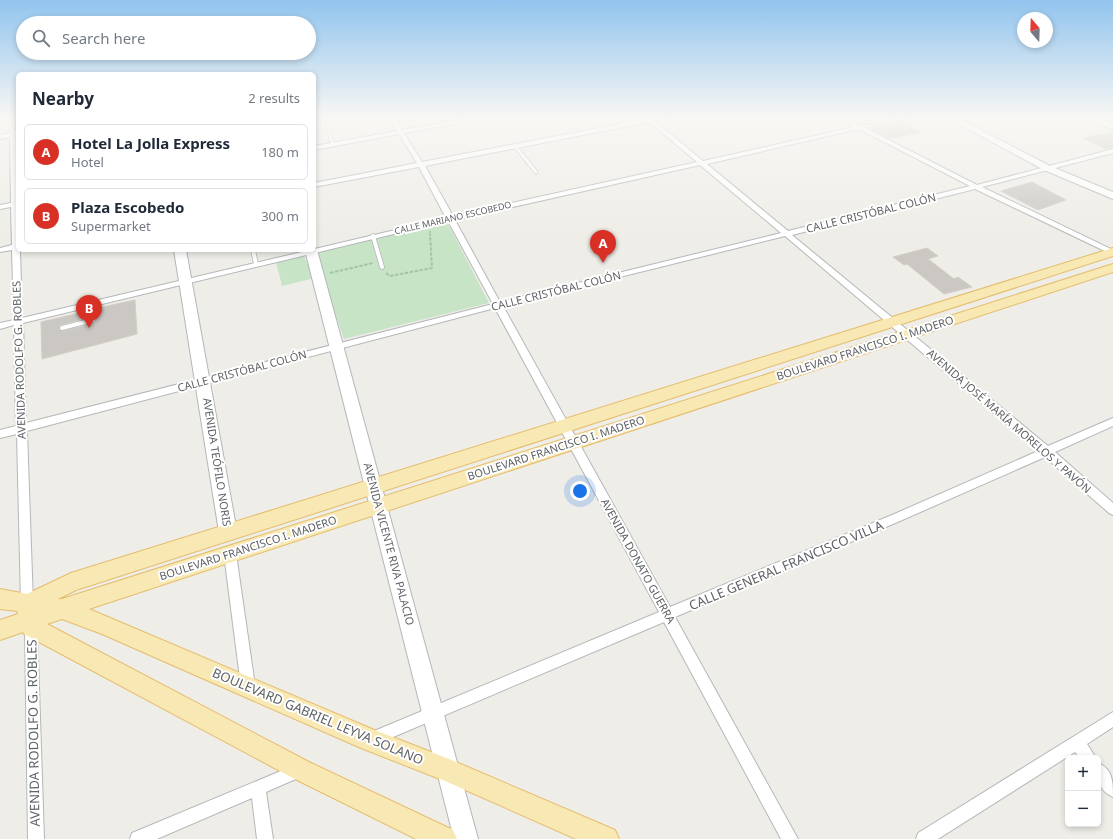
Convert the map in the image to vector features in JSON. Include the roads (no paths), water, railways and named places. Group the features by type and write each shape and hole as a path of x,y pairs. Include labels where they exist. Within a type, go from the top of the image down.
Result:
{"main road":[{"path":"1024,156 1047,168 1113,196"},
{"name":"AVENIDA TEÓFILO NORIS","path":"180,252 204,382 228,532"},
{"name":"AVENIDA VICENTE RIVA PALACIO","path":"315,252 336,346 466,839"},
{"name":"BOULEVARD FRANCISCO I. MADERO","path":"0,630 28,617 71,582 1113,253"},
{"name":"BOULEVARD FRANCISCO I. MADERO","path":"63,609 1113,268"},
{"name":"BOULEVARD GABRIEL LEYVA SOLANO","path":"0,599 28,617 301,770 444,839"},
{"name":"BOULEVARD GABRIEL LEYVA SOLANO","path":"28,617 63,609 107,626 248,686 369,740 448,771 606,839"}],"street":[{"name":"AVENIDA RODOLFO G. ROBLES","path":"15,156 16,204"},
{"name":"AVENIDA DONATO GUERRA","path":"416,156 790,839"},
{"path":"316,185 465,156"},
{"name":"AVENIDA JOSÉ MARÍA MORELOS Y PAVÓN","path":"695,156 786,234 908,334 1113,510"},
{"name":"CALLE MARIANO ESCOBEDO","path":"316,250 734,156"},
{"path":"915,156 1113,253"},
{"name":"CALLE CRISTÓBAL COLÓN","path":"0,434 204,382 336,346 976,187 1090,156"},
{"path":"0,207 16,204"},
{"path":"0,250 16,246"},
{"name":"AVENIDA RODOLFO G. ROBLES","path":"17,252 21,428 36,839"},
{"name":"CALLE MARIANO ESCOBEDO","path":"0,326 307,252"},
{"name":"CALLE GENERAL FRANCISCO VILLA","path":"369,740 889,521 1113,422"},
{"path":"230,554 248,686"},
{"path":"924,839 1113,719"},
{"path":"1077,742 1087,755"},
{"path":"138,839 301,770"},
{"path":"1101,774 1113,789"},
{"path":"258,787 265,839"}],"lane":[{"path":"523,156 536,172"},
{"path":"370,237 380,267"},
{"path":"253,252 256,264"},
{"path":"62,328 93,320 95,316 95,302"}],"place":[{"name":"Hotel La Jolla Express","path":"603,263"},
{"name":"Plaza Escobedo","path":"89,328"}]}
